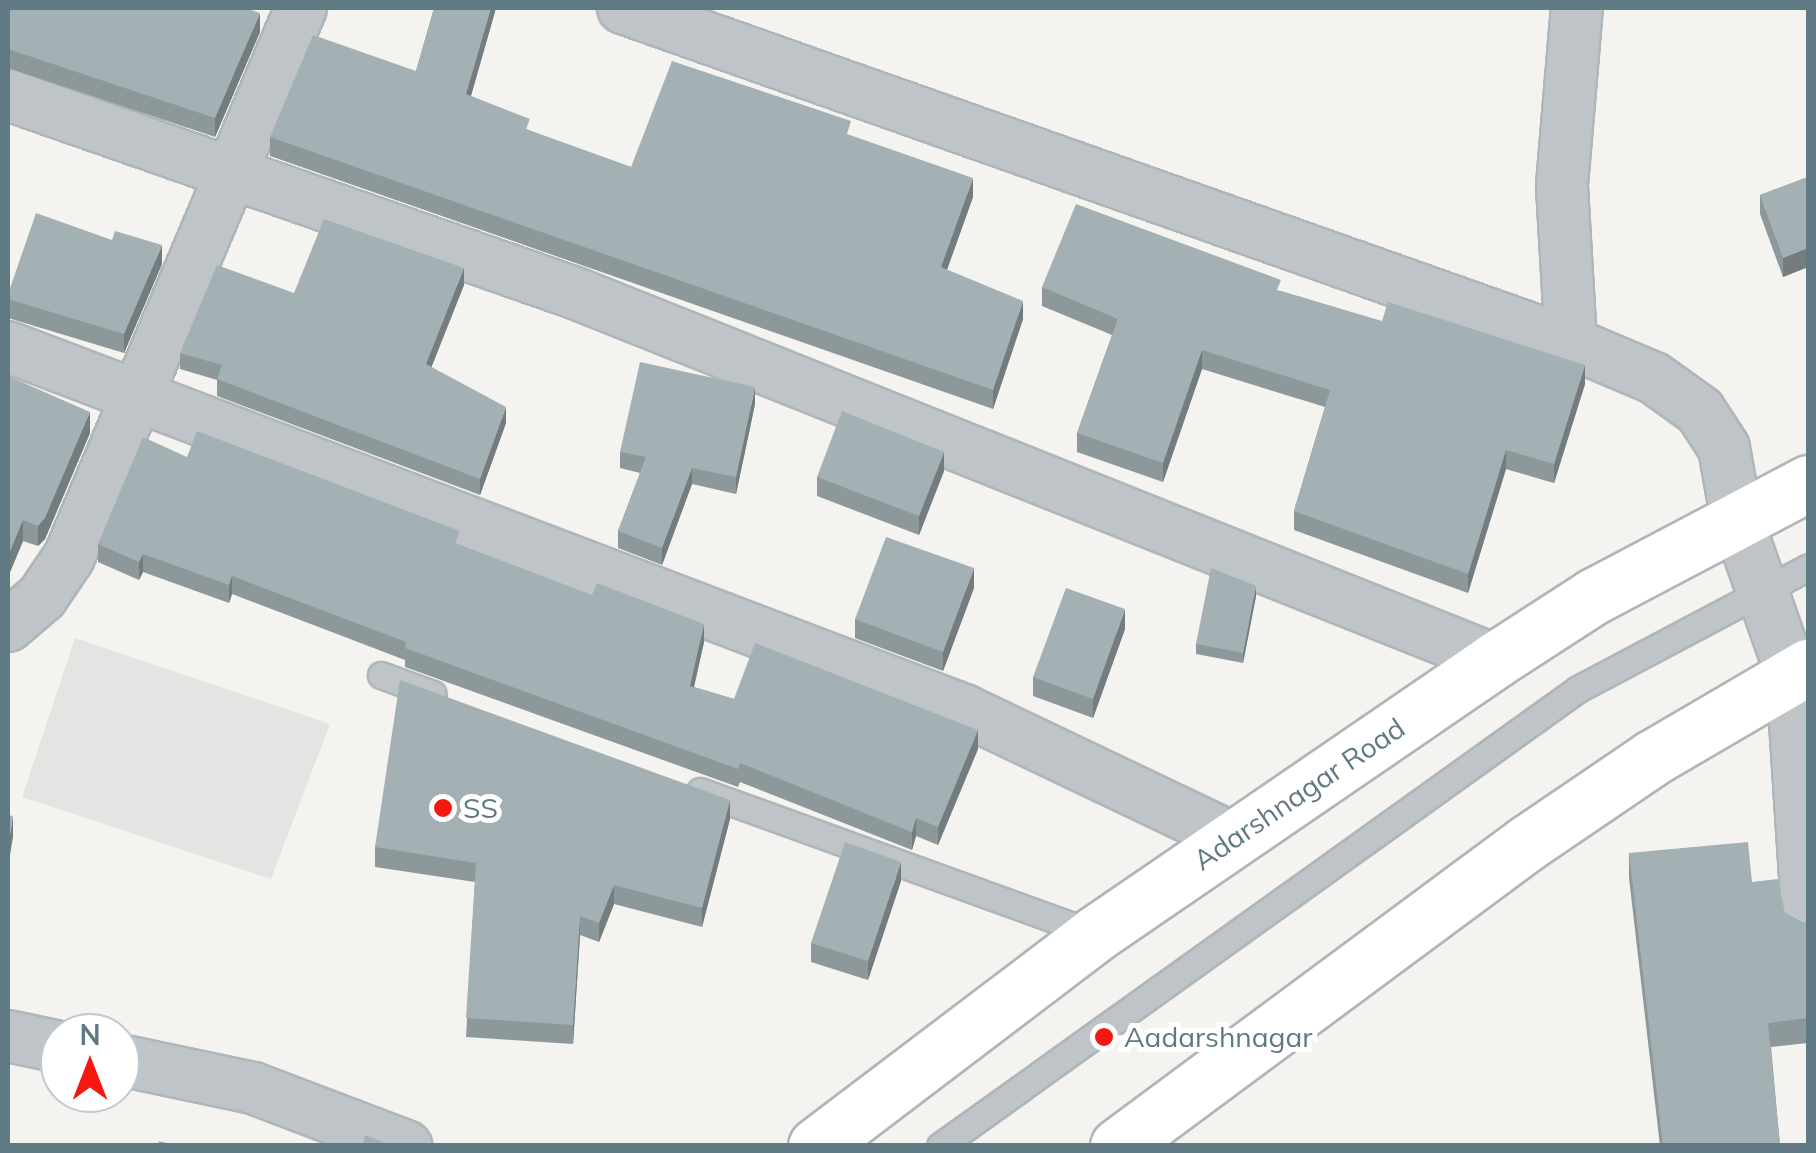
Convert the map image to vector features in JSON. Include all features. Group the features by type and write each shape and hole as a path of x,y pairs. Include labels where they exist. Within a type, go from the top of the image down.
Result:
{"main road":[{"name":"Adarshnagar Road","path":"816,1146 1095,934 1495,660 1736,516 1808,483"},
{"path":"1118,1146 1527,843 1652,758 1800,671"}],"street":[{"path":"8,626 42,597 69,557 302,8"},
{"path":"623,8 1571,343 1654,378 1700,411 1724,448 1736,516 1762,590 1800,671 1808,921"},
{"path":"1571,343 1562,185 1577,8"},
{"path":"8,95 574,293 1495,660"},
{"path":"8,347 136,392 964,710 1234,839"},
{"path":"8,1036 40,1043"},
{"path":"140,1064 253,1088 406,1146"}],"lane":[{"path":"940,1146 1578,689 1808,567"},
{"path":"381,675 456,702"},
{"path":"682,784 1095,934"}],"shaded area":[{"path":"75,638 330,724 271,879 22,797"}],"building":[{"path":"8,8 245,8 260,13 215,118 8,49"},
{"path":"434,8 491,8 466,94 530,119 526,129 631,167 672,61 851,121 847,134 973,178 941,267 1023,301 993,390 270,137 313,35 416,71"},
{"path":"1808,177 1808,248 1783,258 1760,195"},
{"path":"1076,204 1281,280 1277,290 1382,321 1388,302 1585,365 1554,464 1506,450 1468,574 1294,511 1330,390 1202,350 1163,463 1077,433 1118,319 1042,287"},
{"path":"36,213 112,240 115,231 162,245 124,334 8,299"},
{"path":"324,219 464,268 426,364 506,407 480,479 217,379 222,365 180,353 217,265 294,293"},
{"path":"640,362 755,387 736,477 692,468 662,548 618,531 646,457 620,452"},
{"path":"8,376 90,412 45,518 38,526 23,520 8,556"},
{"path":"842,411 944,452 919,516 817,477"},
{"path":"197,431 460,531 455,543 592,595 597,583 704,624 690,686 734,699 755,643 978,730 938,827 916,818 912,832 740,763 738,769 405,648 406,642 232,576 229,585 143,554 139,562 98,544 143,437 187,457"},
{"path":"886,537 974,568 943,652 855,619"},
{"path":"1211,568 1256,586 1243,653 1196,644"},
{"path":"1066,588 1125,609 1093,699 1033,677"},
{"path":"400,680 730,800 702,908 614,885 599,923 580,916 573,1025 466,1018 476,863 375,847"},
{"path":"8,815 13,816 8,846"},
{"path":"845,842 901,862 868,961 811,943"},
{"path":"1748,842 1752,882 1778,879 1785,913 1808,925 1808,1018 1768,1023 1780,1144 1663,1146 1629,853"},
{"path":"365,1135 393,1146 363,1146"}],"place":[{"name":"SS","path":"443,808"},
{"name":"Aadarshnagar","path":"1104,1037"}]}
